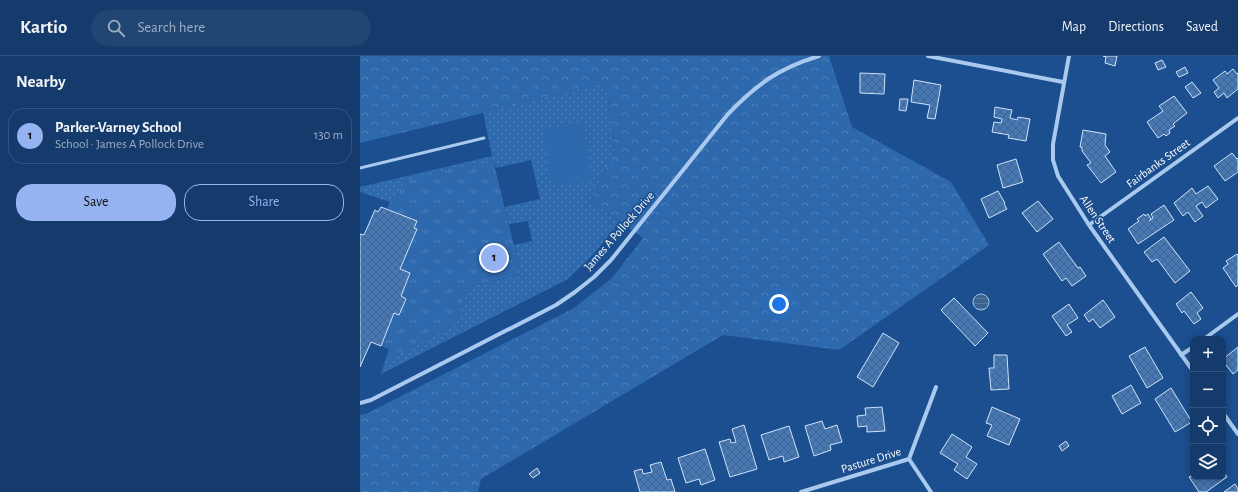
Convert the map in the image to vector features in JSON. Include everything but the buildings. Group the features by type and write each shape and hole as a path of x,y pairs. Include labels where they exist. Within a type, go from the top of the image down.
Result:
{"street":[{"name":"James A Pollock Drive","path":"360,403 371,400 516,326 556,305 575,292 594,277 611,260 728,114 746,96 762,82 778,72 800,62 819,56"},
{"path":"928,56 1063,82"},
{"name":"Allen Street","path":"1069,56 1063,82 1053,144 1053,160 1058,176 1089,225 1190,367"},
{"name":"Fairbanks Street","path":"1089,225 1238,118"},
{"path":"1208,336 1238,314"},
{"path":"1182,355 1190,348"},
{"path":"909,459 936,387"},
{"path":"1226,417 1238,434"},
{"name":"Pasture Drive","path":"801,492 909,459 931,492"}],"lane":[{"path":"360,168 484,138"}],"green space":[{"path":"360,56 829,56 852,127 951,182 989,245 839,350 723,335 481,479 478,492 360,492 360,415 366,414 574,308 612,278 643,238 591,201 615,149 606,83 360,143"},
{"path":"606,83 615,149 591,201 620,222 591,257 568,279 381,374 385,361 457,323 467,287 521,274 514,245 532,241 528,221 509,224 505,207 540,199 531,160 496,168 493,160 390,202 360,192 360,187 492,156 483,112"},
{"path":"584,123 591,181 551,185 544,128"},
{"path":"493,160 521,274 467,287 457,323 385,361 389,349 381,346 394,313 399,315 406,299 401,296 410,274 400,269 417,229 414,228 416,221 387,209 390,202 394,201 406,180"}],"shaded area":[{"path":"981,294 987,296 989,302 987,308 981,310 975,308 973,302 975,296"}],"place":[{"name":"Parker-Varney School","path":"494,258"}]}
